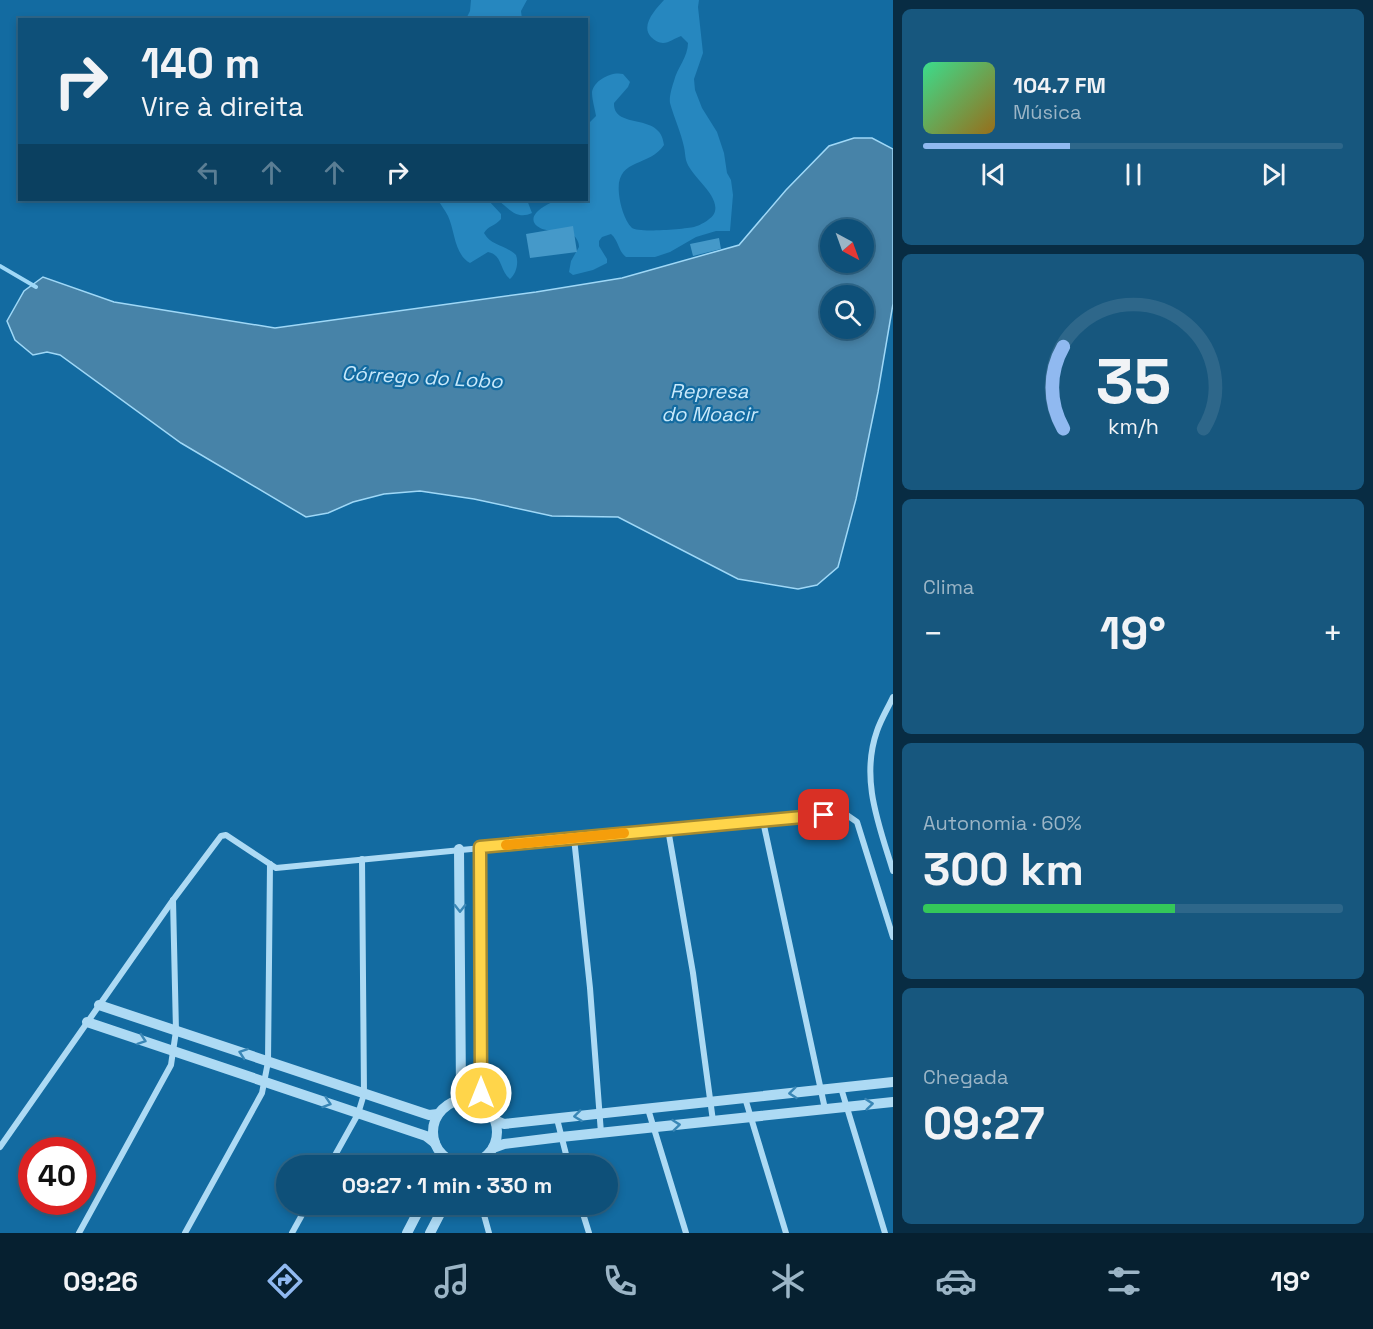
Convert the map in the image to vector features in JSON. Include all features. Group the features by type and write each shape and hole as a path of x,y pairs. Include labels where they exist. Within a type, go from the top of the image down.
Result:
{"street":[{"path":"893,697 877,731 869,774 873,806 893,871"},
{"path":"0,1147 173,900 221,836 226,836 279,868 844,813 857,822 893,937"},
{"path":"763,821 825,1109"},
{"path":"668,829 693,973 713,1121"},
{"path":"574,838 590,988 601,1133"},
{"path":"480,847 481,1093 484,1106 495,1120 504,1124 557,1119 893,1082"},
{"path":"455,1102 461,1090 459,849"},
{"path":"335,1155 358,1113 364,1094 363,859"},
{"path":"185,1233 262,1093 268,1062 270,864"},
{"path":"80,1233 171,1065 176,1030 173,900"},
{"path":"99,1005 429,1115 438,1114"},
{"path":"87,1022 426,1136 435,1143"},
{"path":"841,1088 885,1233"},
{"path":"745,1098 786,1233"},
{"path":"440,1155 435,1143 433,1127 438,1114 446,1106 455,1102 470,1100 484,1106"},
{"path":"493,1148 504,1144 561,1137 893,1102"},
{"path":"648,1108 686,1233"},
{"path":"557,1119 566,1155"},
{"path":"486,1155 493,1148 497,1137 495,1120"},
{"path":"292,1233 302,1215"},
{"path":"407,1233 416,1215"},
{"path":"430,1233 439,1215"},
{"path":"484,1215 489,1233"},
{"path":"583,1215 589,1233"}],"shaded area":[{"path":"471,0 527,0 521,11 522,18 466,18"},
{"path":"664,0 699,0 703,53 694,79 695,90 702,108 717,132 724,153 727,173 731,180 733,195 730,231 716,231 696,237 670,252 655,257 626,257 611,234 602,237 599,241 607,263 593,270 573,275 569,272 571,261 579,247 577,239 569,233 545,230 537,226 534,218 544,206 554,201 588,201 588,124 596,116 592,92 600,80 609,75 623,74 630,82 614,103 616,111 621,117 655,128 661,135 664,145 658,152 634,164 622,174 619,182 620,198 629,225 632,228 643,230 689,228 707,221 715,211 713,198 686,160 683,141 670,103 675,76 686,53 688,43 681,36 663,43 652,38 647,27 650,17"},
{"path":"439,201 489,201 501,214 501,219 484,233 491,241 516,255 516,268 510,279 499,259 493,254 488,252 470,263 465,259 458,248 448,216"},
{"path":"499,201 527,201 532,213 522,215 510,210"}],"water":[{"name":"Represa do Moacir","path":"854,138 872,138 893,149 893,304 856,499 838,567 817,585 798,589 738,579 618,517 552,516 474,499 420,491 384,494 353,502 328,513 306,517 181,443 60,355 47,352 33,355 15,340 7,321 24,291 43,277 114,302 275,328 622,278 739,245 786,190 829,146"}],"building":[{"path":"573,226 577,252 530,258 526,234"},
{"path":"719,238 721,249 693,256 690,244"}],"waterway":[{"name":"Córrego do Lobo","path":"0,266 36,287"}],"slow traffic":[{"path":"506,845 624,833"}],"route":[{"path":"481,1093 480,847 824,815"}]}
